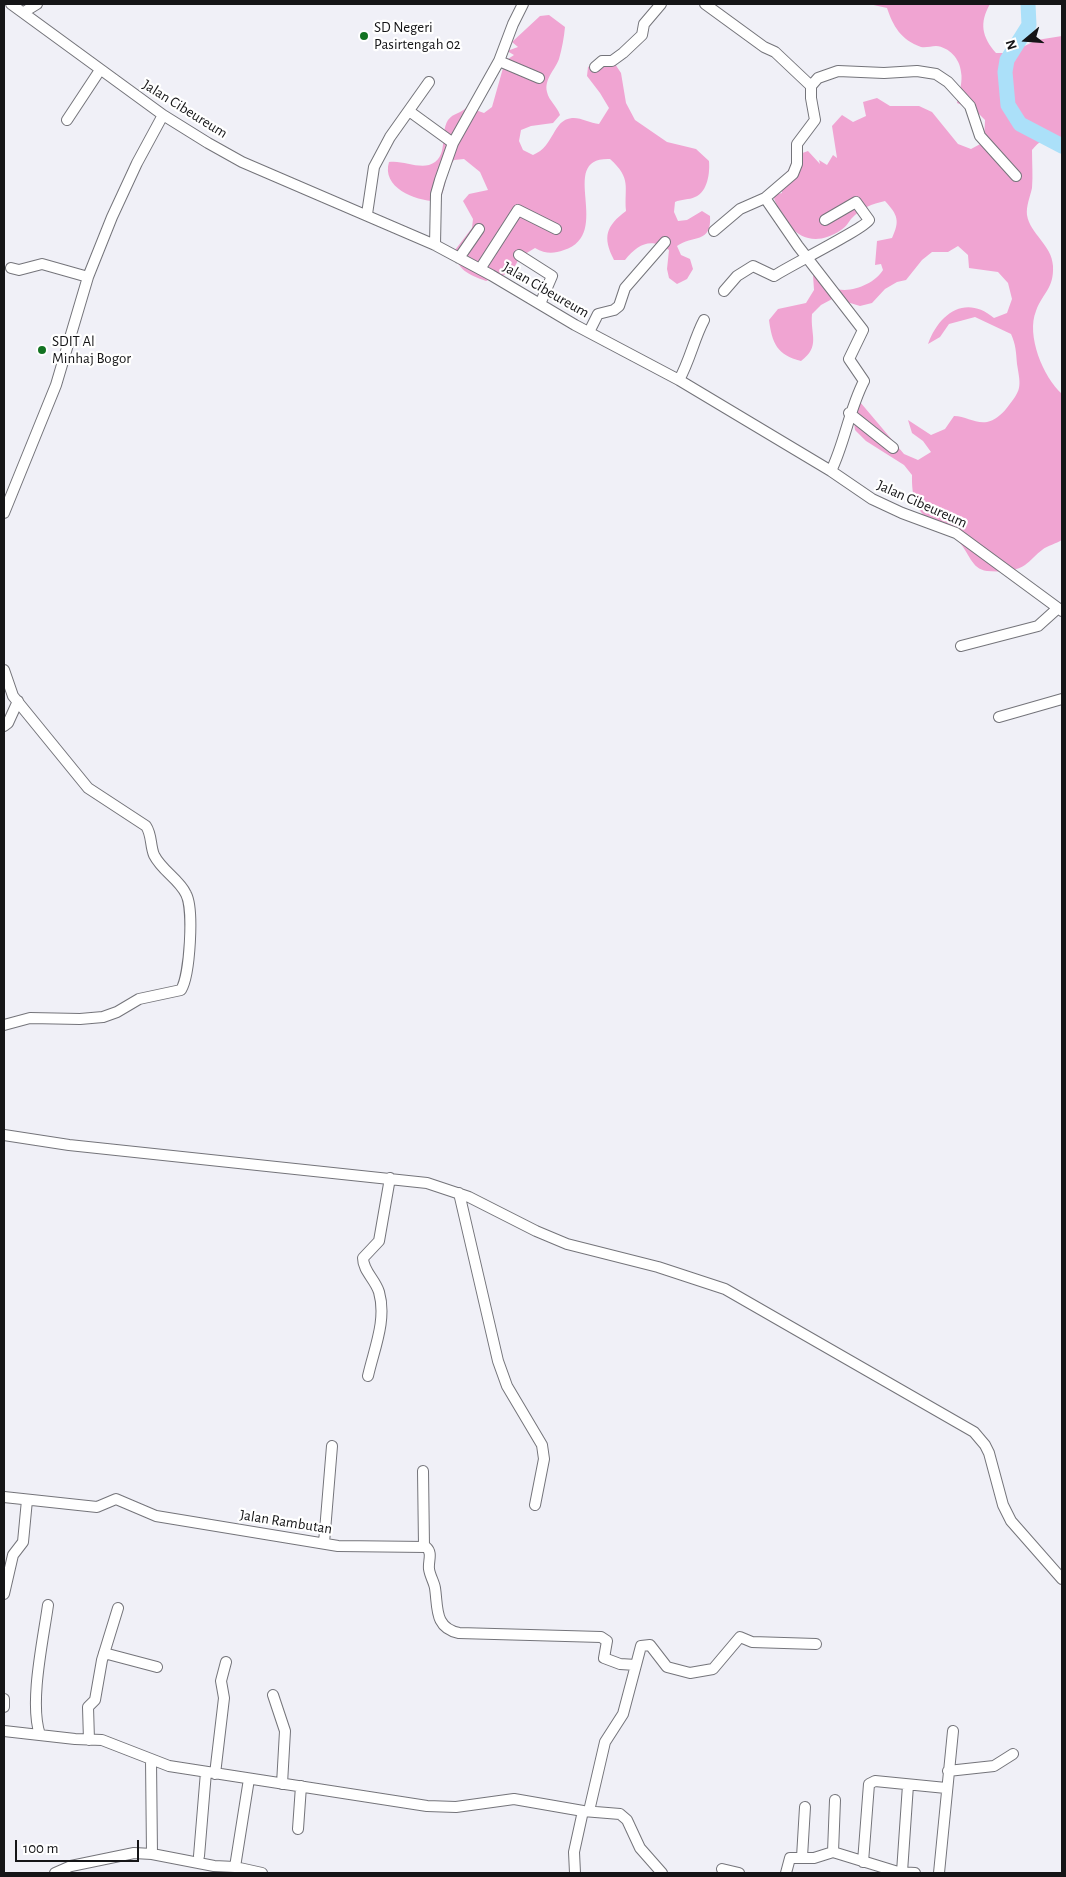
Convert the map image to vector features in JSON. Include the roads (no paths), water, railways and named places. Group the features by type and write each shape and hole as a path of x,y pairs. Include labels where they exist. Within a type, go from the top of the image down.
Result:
{"street":[{"name":"Jalan Cibeureum","path":"11,4 162,115 242,162 367,214 435,245 480,269 589,332 679,380 831,471 886,507 956,533 1060,609"},
{"path":"24,12 37,4"},
{"path":"435,245 436,194 454,144 499,61 523,4"},
{"path":"595,67 602,61 612,61 623,53 642,34 644,24 661,4"},
{"path":"705,4 764,47 775,52 811,86"},
{"path":"499,61 539,78"},
{"path":"67,120 100,70"},
{"path":"714,231 740,210 765,198 766,195 790,177 796,169 797,144 816,118 811,98 811,86 818,78 838,71 884,73 917,71 936,74 948,82 970,106 980,136 1016,176"},
{"path":"367,214 374,167 390,137 429,82"},
{"path":"409,111 454,144"},
{"path":"4,513 56,385 88,277 132,172 162,115"},
{"path":"765,198 806,256 863,330 849,359 864,381 849,413 838,455 831,471"},
{"path":"724,291 737,276 753,266 772,276 806,256 858,230 869,220 856,202 825,220"},
{"path":"480,269 520,206 556,229"},
{"path":"459,258 479,229"},
{"path":"589,332 598,314 619,306 625,288 664,242"},
{"path":"519,255 552,276 540,304"},
{"path":"11,268 19,270 42,264 88,277"},
{"path":"679,380 689,359 693,341 704,320"},
{"path":"849,413 893,448"},
{"path":"961,646 1038,626 1060,609"},
{"path":"4,670 10,690 88,788 146,826 154,854 159,863 184,890 189,900 188,955 184,985 178,991 154,994 140,999 117,1012 103,1016 80,1020 30,1018 4,1025"},
{"path":"999,717 1062,699"},
{"path":"4,726 8,723 18,701"},
{"path":"4,1135 174,1157 427,1183 459,1193 567,1244 658,1267 725,1290 974,1432 989,1453 1003,1505 1011,1521 1062,1579"},
{"path":"368,1376 380,1326 382,1306 377,1288 363,1265 362,1258 379,1241 390,1178"},
{"path":"459,1193 498,1361 507,1386 542,1445 544,1459 535,1506"},
{"path":"324,1544 332,1446"},
{"path":"424,1471 424,1546 430,1552 430,1571 436,1590 436,1609 444,1626 459,1633 601,1637 607,1642 604,1658 620,1664 636,1665"},
{"name":"Jalan Rambutan","path":"4,1497 98,1507 118,1499 156,1516 324,1544 424,1546"},
{"path":"4,1594 13,1555 24,1542 27,1500"},
{"path":"40,1735 36,1721 40,1658 48,1605"},
{"path":"89,1740 88,1709 95,1700 104,1652 118,1608"},
{"path":"575,1873 574,1852 605,1742 623,1714 641,1646 650,1645 667,1667 690,1673 713,1669 740,1637 752,1642 816,1644"},
{"path":"104,1652 157,1667"},
{"path":"199,1856 224,1698 221,1681 226,1662"},
{"path":"274,1695 285,1731 282,1784"},
{"path":"4,1699 4,1707"},
{"path":"4,1731 107,1741 169,1766 428,1806 456,1807 514,1799 624,1817 640,1848 662,1873"},
{"path":"939,1873 953,1731"},
{"path":"948,1771 994,1766 1012,1754"},
{"path":"151,1760 152,1854"},
{"path":"235,1867 249,1779"},
{"path":"863,1862 869,1784 875,1781 946,1788"},
{"path":"902,1872 908,1785"},
{"path":"298,1829 301,1786"},
{"path":"833,1852 835,1800"},
{"path":"802,1857 805,1807"},
{"path":"786,1873 790,1858 814,1858 833,1852 902,1872 915,1873"},
{"path":"55,1873 72,1866 114,1856 152,1854 214,1870 235,1867 262,1873"},
{"path":"722,1869 739,1873"}],"waterway":[{"path":"1028,4 1029,25 1007,60 1005,72 1008,105 1020,124 1062,146"}],"place":[{"name":"SD Negeri Pasirtengah 02","path":"364,36"},
{"name":"SDIT Al Minhaj Bogor","path":"42,350"}]}
